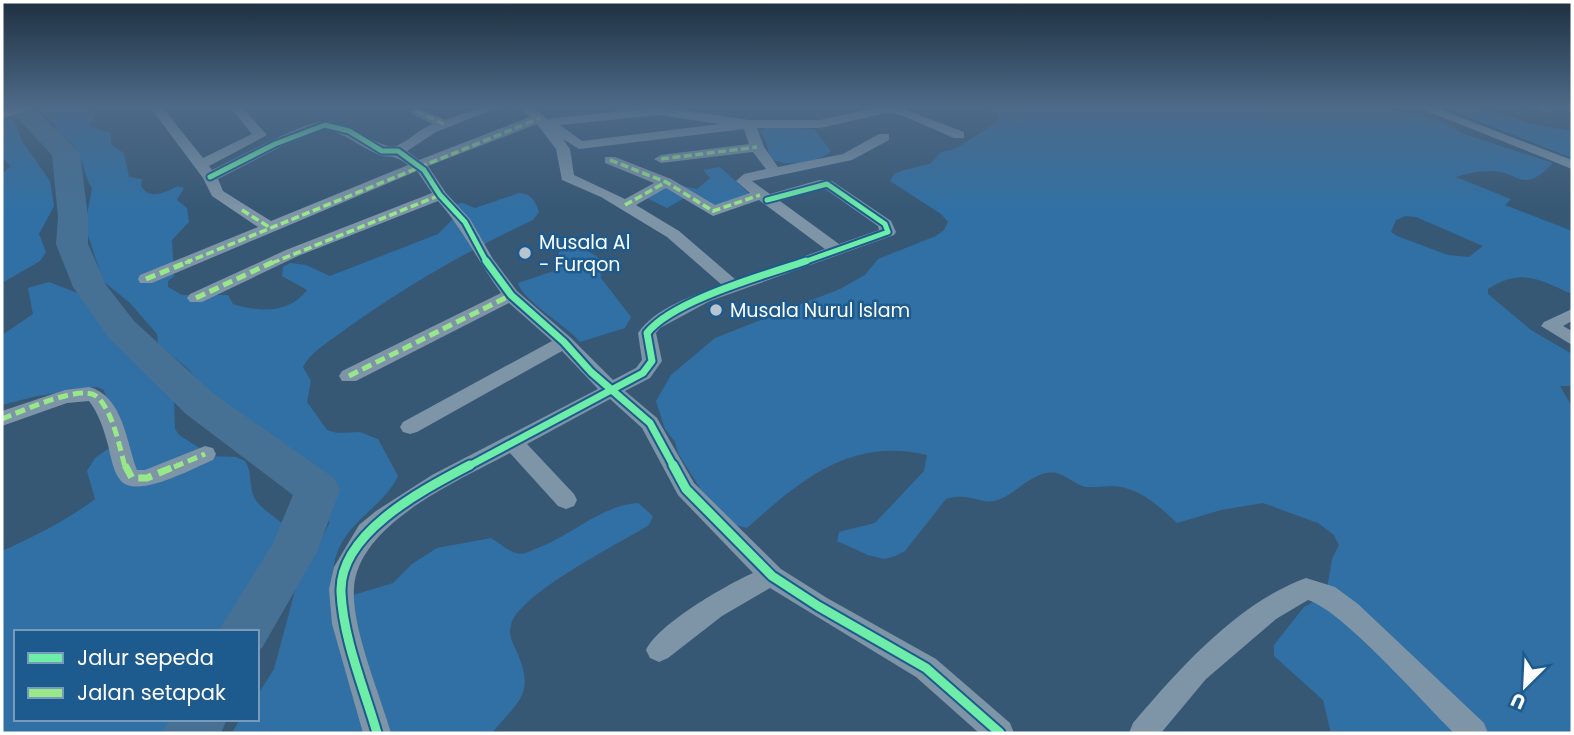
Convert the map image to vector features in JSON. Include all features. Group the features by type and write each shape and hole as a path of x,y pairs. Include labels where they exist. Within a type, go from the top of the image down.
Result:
{"street":[{"path":"182,141 224,200 269,227"},
{"path":"205,171 250,141"},
{"path":"205,171 282,141"},
{"path":"365,141 382,152 398,151 412,141"},
{"path":"146,279 417,166 487,141"},
{"path":"558,141 563,149 567,177 625,205 673,234 734,287"},
{"path":"574,141 579,145 609,141"},
{"path":"755,141 774,171"},
{"path":"838,251 744,184 749,177 847,157 876,141"},
{"path":"1511,141 1572,165"},
{"path":"662,159 757,147"},
{"path":"398,151 433,181 440,195 465,222 482,256 511,295 650,423 686,489 772,576 818,606 926,668 1000,733"},
{"path":"377,733 345,624 341,589 346,567 361,541 375,525 440,481 643,373 651,365 652,355 646,335 654,324 704,297 885,235 889,230 886,225 827,184 713,211 666,182 610,160"},
{"path":"625,205 666,182"},
{"path":"196,298 292,253 440,195"},
{"path":"349,376 511,295"},
{"path":"1572,314 1550,327 1572,339"},
{"path":"410,427 564,342"},
{"path":"2,419 71,394 88,392 97,396 109,419 127,473 132,478 147,478 205,454"},
{"path":"512,442 566,500"},
{"path":"659,650 712,606 772,576"},
{"path":"1143,733 1168,700 1196,670 1267,611 1299,591 1311,590 1335,600 1474,733"}],"shaded area":[{"path":"2,141 22,141 50,181 54,206 39,234 46,252 40,261 2,283 2,174 10,166 2,158"},
{"path":"69,141 111,141 111,145 124,153 129,177 142,179 141,186 149,193 158,194 178,186 184,188 177,200 187,208 189,222 172,240 174,276 168,281 168,287 182,295 228,295 233,304 243,307 273,309 300,298 307,290 282,276 283,267 290,263 306,265 330,276 438,234 453,219 455,204 463,203 475,208 519,193 534,201 539,212 533,220 459,257 389,300 321,347 303,367 311,381 307,402 327,430 337,433 360,432 378,439 398,476 392,487 349,532 337,553 331,586 350,596 393,583 412,564 437,548 491,538 512,552 522,554 548,544 598,515 624,505 638,503 653,516 649,525 550,584 518,613 511,625 510,634 522,665 524,687 517,704 492,733 232,733 239,721 259,721 259,693 274,669 296,587 329,524 326,491 307,467 260,429 219,402 186,367 158,344 157,334 130,303 103,281 85,226 92,188 77,150"},
{"path":"766,141 824,141 831,151 819,159 802,163 784,163 770,158"},
{"path":"967,141 1486,141 1553,163 1542,173 1527,180 1489,171 1456,177 1511,199 1505,205 1572,231 1572,294 1540,280 1520,277 1488,289 1488,294 1531,330 1572,354 1572,386 1560,386 1572,407 1572,733 1331,733 1323,700 1274,656 1274,645 1304,607 1326,595 1332,559 1339,545 1334,535 1318,523 1263,503 1221,510 1177,523 1156,504 1131,490 1112,486 1084,486 1051,472 1039,475 994,501 968,497 946,499 905,551 895,556 884,559 868,555 837,541 839,532 875,523 924,471 927,455 899,451 874,452 828,467 787,494 747,528 731,524 701,490 665,429 656,401 671,375 715,338 840,289 865,275 878,259 936,236 944,230 948,222 941,214 890,181 894,174 930,164 941,152 955,149","holes":["1406,216 1416,217 1483,246 1469,257 1448,255 1391,232 1396,220"]},
{"path":"1529,141 1572,141 1572,158"},
{"path":"720,167 752,196 720,211 684,198 667,208 643,196 669,187 697,189 710,178 703,170"},
{"path":"575,241 600,260 601,278 631,317 625,328 580,342 536,305 521,290 518,283 557,270 561,265 558,256 561,246"},
{"path":"49,282 85,296 88,305 135,359 146,366 174,401 175,429 179,435 212,456 236,457 245,461 255,499 285,526 283,536 243,596 229,630 14,630 14,721 182,721 178,733 2,733 2,551 50,528 95,499 87,471 95,458 119,441 104,390 97,387 37,396 2,405 2,335 33,314 28,288"}],"waterway":[{"path":"54,141 66,153 73,217 72,244 90,287 121,329 200,404 318,490 293,552 245,630"},
{"path":"192,733 198,721"}],"marked path":[{"path":"146,279 480,141"},
{"path":"661,159 757,147"},
{"path":"610,160 666,182 713,211 760,195"},
{"path":"625,205 666,182"},
{"path":"196,298 292,253 440,195"},
{"path":"242,210 269,227"},
{"path":"349,376 511,295"},
{"path":"2,419 65,396 89,393 96,396 107,411 127,473 132,478 147,478 205,454"}],"cycle path":[{"path":"210,177 282,141"},
{"path":"366,141 382,151 398,151 424,170 440,195 465,222 485,260 511,295 564,342 591,372 650,423 686,489 772,576 818,606 926,668 1000,733"},
{"path":"377,733 345,624 341,589 346,567 367,532 384,517 440,481 643,373 652,361 647,333 654,324 704,297 888,232 885,224 827,184 767,200"}],"place":[{"name":"Musala Al - Furqon","path":"525,253"},
{"name":"Musala Nurul Islam","path":"716,310"}]}
